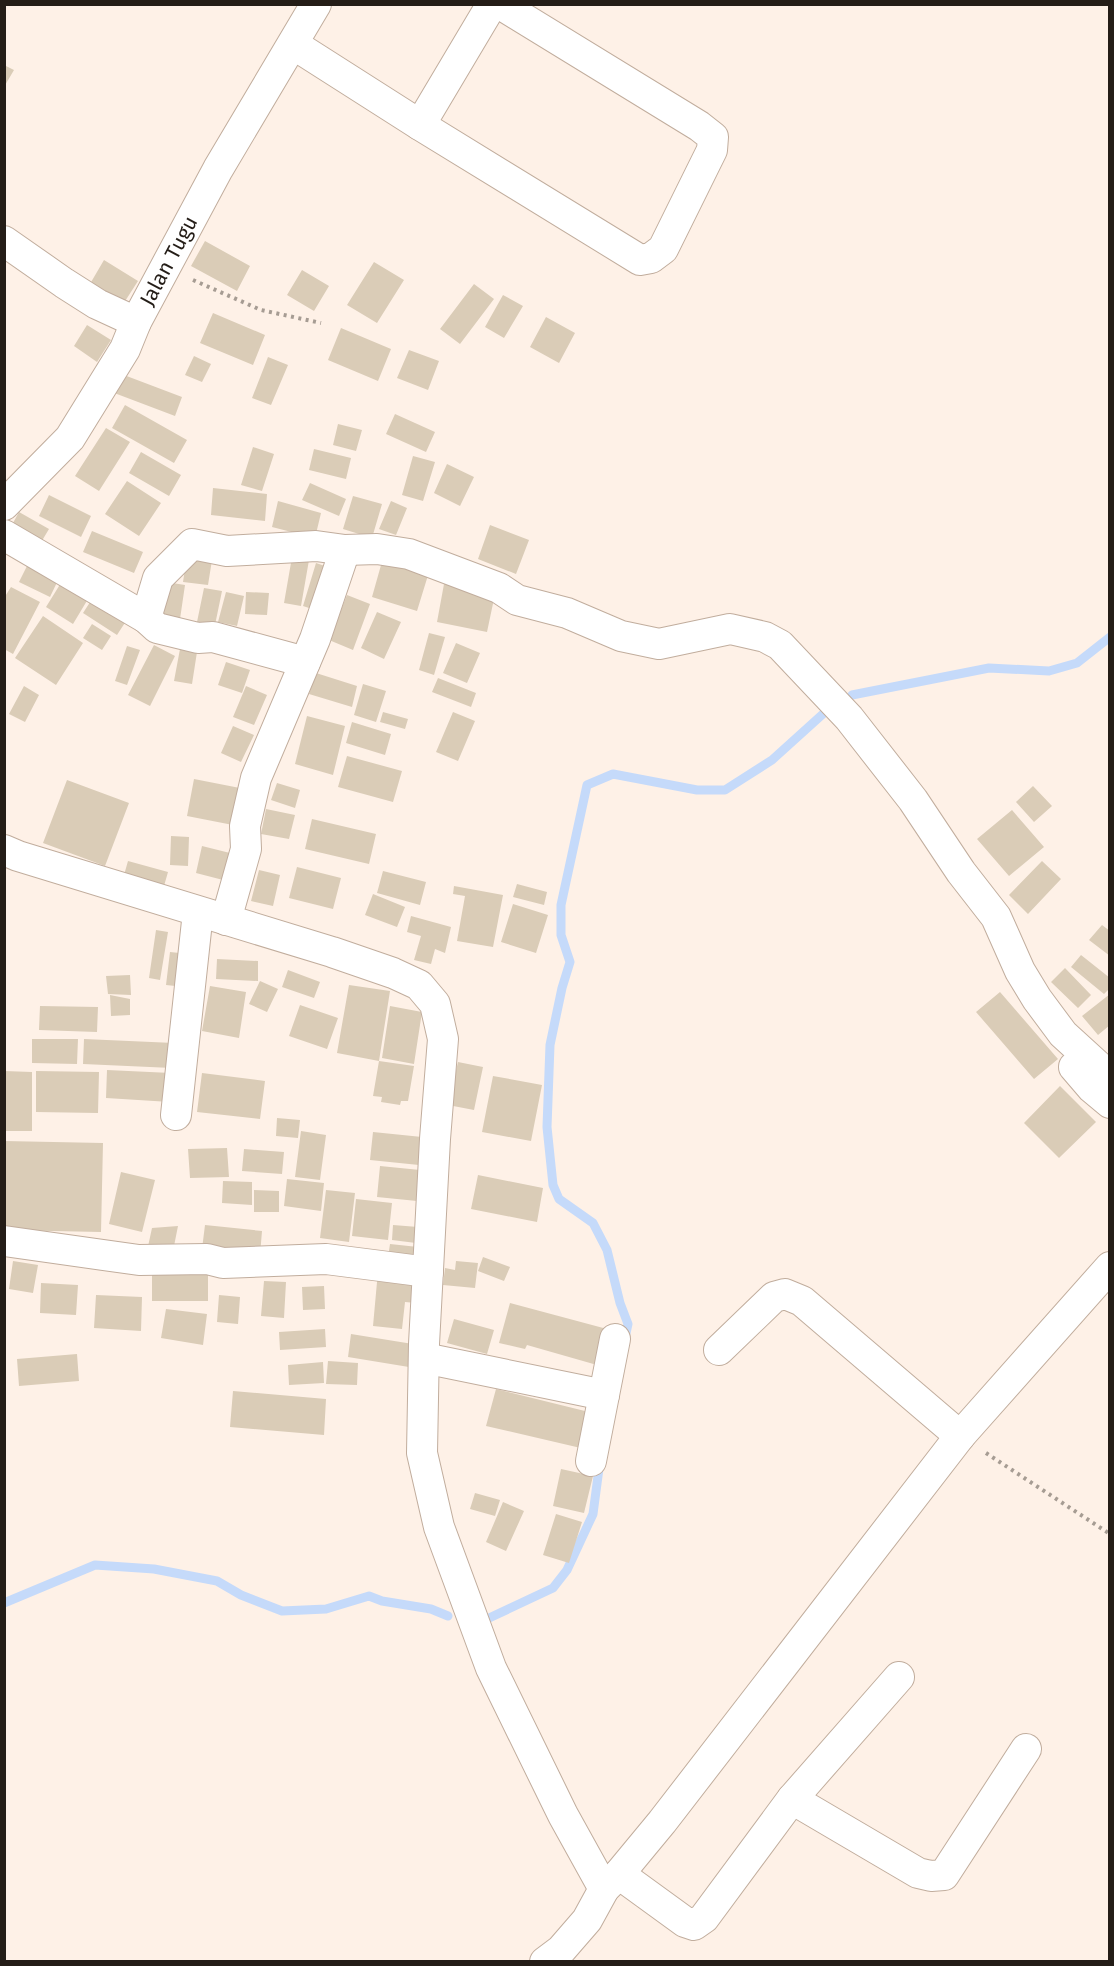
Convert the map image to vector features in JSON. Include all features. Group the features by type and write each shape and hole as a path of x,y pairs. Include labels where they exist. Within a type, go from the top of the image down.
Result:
{"street":[{"name":"Jalan Tugu","path":"4,505 70,438 125,349 136,322 218,169 316,4"},
{"path":"420,125 492,4"},
{"path":"293,44 640,260 651,258 663,249 712,150 713,137 699,126 500,4"},
{"path":"4,241 89,298 136,322"},
{"path":"4,535 146,618 157,628 198,638 213,637 305,662"},
{"path":"146,618 158,578 192,544 227,551 316,546 377,549 409,554 499,588 517,600 567,614 621,636 660,644 730,629 765,637 780,645 849,718 913,800 961,872 996,917 1020,971 1037,999 1063,1034 1110,1077"},
{"path":"176,1115 212,916 246,849 245,826 256,778 305,662 345,549"},
{"path":"4,850 393,973 419,984 435,1004 443,1039 428,1272 422,1453 439,1527 491,1668 563,1815 612,1881 685,1922 694,1925 704,1918 792,1799 899,1677"},
{"path":"1057,1047 1092,1088 1110,1103"},
{"path":"4,1241 139,1260 207,1259 223,1263 326,1259 428,1272"},
{"path":"545,1962 561,1950 587,1920 612,1881 662,1822 960,1436 1110,1267"},
{"path":"719,1350 774,1297 785,1294 802,1301 960,1436"},
{"path":"591,1461 615,1339"},
{"path":"424,1358 604,1395"},
{"path":"792,1799 918,1874 944,1875 1026,1749"}],"path":[{"path":"165,267 261,310 321,322"},
{"path":"960,1436 1110,1534"}],"building":[{"path":"4,65 14,70 4,87"},
{"path":"205,241 250,266 237,291 191,266"},
{"path":"104,260 138,281 120,309 87,289"},
{"path":"374,262 404,280 377,323 347,305"},
{"path":"302,270 329,286 314,311 287,295"},
{"path":"474,284 494,299 460,344 440,329"},
{"path":"503,295 523,306 504,338 485,327"},
{"path":"213,313 265,335 253,365 200,343"},
{"path":"546,317 575,333 559,363 530,347"},
{"path":"87,325 111,340 97,362 74,346"},
{"path":"341,328 391,349 378,381 328,360"},
{"path":"409,350 439,361 428,390 397,378"},
{"path":"194,356 211,364 202,382 185,375"},
{"path":"268,357 288,365 271,405 252,398"},
{"path":"116,372 182,397 175,416 109,391"},
{"path":"125,405 187,440 174,463 112,428"},
{"path":"395,414 435,432 426,452 386,434"},
{"path":"338,424 362,430 356,451 333,445"},
{"path":"106,428 130,442 99,491 75,476"},
{"path":"253,447 274,454 262,491 241,485"},
{"path":"314,449 351,458 346,479 309,470"},
{"path":"141,452 181,475 169,496 129,473"},
{"path":"413,456 435,462 423,501 402,495"},
{"path":"447,464 474,477 460,506 434,493"},
{"path":"127,481 161,503 139,536 105,514"},
{"path":"310,483 346,499 339,516 302,500"},
{"path":"213,488 267,494 265,521 211,515"},
{"path":"49,495 91,516 81,537 39,516"},
{"path":"353,496 382,504 372,538 343,529"},
{"path":"278,501 321,513 315,538 272,527"},
{"path":"391,501 407,508 396,535 379,529"},
{"path":"19,512 49,529 37,549 8,532"},
{"path":"490,525 529,540 516,574 478,559"},
{"path":"92,531 143,552 134,573 83,552"},
{"path":"187,556 212,560 208,585 183,582"},
{"path":"292,557 309,560 301,606 284,603"},
{"path":"31,558 61,574 50,597 19,582"},
{"path":"383,558 429,572 417,611 372,597"},
{"path":"316,563 334,569 321,612 303,606"},
{"path":"64,578 91,594 73,624 46,607"},
{"path":"166,582 185,585 180,619 161,617"},
{"path":"444,584 495,594 487,632 437,622"},
{"path":"11,587 40,602 13,654 4,649 4,598"},
{"path":"204,588 222,591 215,625 197,622"},
{"path":"226,592 244,596 237,626 218,622"},
{"path":"246,592 269,593 267,615 245,614"},
{"path":"347,595 370,604 353,650 329,640"},
{"path":"94,596 128,618 117,635 83,613"},
{"path":"377,612 401,622 384,659 361,648"},
{"path":"43,616 83,643 56,685 15,658"},
{"path":"92,624 111,636 102,650 83,638"},
{"path":"429,633 445,637 434,675 419,670"},
{"path":"456,643 480,653 467,683 443,673"},
{"path":"154,645 175,656 150,706 128,695"},
{"path":"127,646 140,650 127,685 115,681"},
{"path":"180,649 197,652 192,684 174,681"},
{"path":"226,662 250,670 242,693 218,685"},
{"path":"316,673 357,686 352,707 309,694"},
{"path":"438,678 476,693 471,707 432,692"},
{"path":"363,684 386,691 376,722 354,715"},
{"path":"24,686 39,695 25,722 9,714"},
{"path":"246,686 267,695 254,725 233,717"},
{"path":"383,712 408,719 405,729 380,722"},
{"path":"453,712 475,721 458,761 436,752"},
{"path":"307,716 345,726 333,775 295,764"},
{"path":"352,722 391,734 385,755 346,743"},
{"path":"233,726 254,735 241,762 221,753"},
{"path":"347,756 402,771 393,802 338,787"},
{"path":"194,779 245,789 238,826 187,816"},
{"path":"67,780 129,803 105,866 43,843"},
{"path":"277,783 300,790 295,808 271,800"},
{"path":"1033,786 1052,806 1034,822 1016,802"},
{"path":"266,809 295,815 289,839 261,834"},
{"path":"1012,810 1044,847 1009,876 977,839"},
{"path":"312,819 376,834 369,864 305,849"},
{"path":"171,836 189,837 188,866 170,865"},
{"path":"202,846 234,854 227,881 196,873"},
{"path":"128,861 168,872 162,893 122,882"},
{"path":"1042,861 1061,879 1028,914 1009,895"},
{"path":"297,867 341,878 333,909 289,898"},
{"path":"259,870 280,875 273,906 251,901"},
{"path":"383,871 426,882 420,905 377,893"},
{"path":"517,884 547,892 544,905 513,897"},
{"path":"454,886 503,895 493,947 457,941 465,896 453,894"},
{"path":"373,894 405,907 397,927 365,915"},
{"path":"513,904 548,915 536,953 501,942"},
{"path":"411,916 451,927 445,953 435,949 431,964 414,960 421,936 407,932"},
{"path":"1102,925 1110,931 1110,956 1089,940"},
{"path":"156,930 168,932 160,980 149,978"},
{"path":"170,952 189,954 185,987 166,985"},
{"path":"1081,955 1110,978 1110,988 1104,994 1071,967"},
{"path":"217,959 258,961 258,981 216,979"},
{"path":"1065,968 1091,995 1078,1008 1051,982"},
{"path":"288,970 320,982 314,998 282,987"},
{"path":"130,975 131,995 108,994 106,976"},
{"path":"260,981 278,989 267,1012 249,1004"},
{"path":"349,985 390,991 379,1061 337,1053"},
{"path":"210,986 246,992 239,1038 202,1031"},
{"path":"1000,992 1058,1059 1034,1079 976,1012"},
{"path":"1110,994 1110,1025 1098,1035 1082,1016"},
{"path":"110,995 130,999 130,1015 111,1016"},
{"path":"300,1005 338,1018 327,1049 289,1036"},
{"path":"40,1006 98,1007 97,1032 39,1030"},
{"path":"390,1006 422,1012 414,1064 382,1058"},
{"path":"32,1039 78,1039 77,1064 32,1063"},
{"path":"84,1039 174,1043 172,1068 83,1064"},
{"path":"379,1061 414,1066 408,1101 401,1101 400,1105 381,1102 382,1097 373,1096"},
{"path":"458,1062 483,1067 474,1110 448,1105"},
{"path":"107,1070 171,1073 170,1102 106,1098"},
{"path":"4,1071 32,1072 32,1131 4,1131"},
{"path":"36,1071 99,1072 98,1113 36,1112"},
{"path":"202,1073 265,1081 260,1119 197,1112"},
{"path":"493,1076 542,1085 531,1141 482,1132"},
{"path":"1060,1086 1096,1122 1059,1158 1024,1123"},
{"path":"277,1118 300,1120 298,1138 276,1136"},
{"path":"301,1131 326,1135 320,1180 295,1177"},
{"path":"373,1132 422,1137 419,1165 370,1160"},
{"path":"4,1141 103,1143 101,1232 4,1230"},
{"path":"227,1148 229,1177 190,1178 188,1149"},
{"path":"244,1149 284,1152 282,1174 242,1171"},
{"path":"380,1166 420,1170 417,1201 377,1197"},
{"path":"121,1172 155,1180 142,1232 109,1224"},
{"path":"478,1175 543,1188 537,1222 471,1209"},
{"path":"287,1179 324,1183 321,1211 284,1206"},
{"path":"223,1181 252,1182 252,1205 222,1203"},
{"path":"254,1190 279,1191 279,1212 254,1212"},
{"path":"326,1190 355,1193 349,1242 320,1238"},
{"path":"356,1199 392,1203 388,1240 352,1236"},
{"path":"205,1225 262,1231 260,1255 202,1249"},
{"path":"393,1225 418,1227 416,1243 392,1240"},
{"path":"178,1226 173,1251 147,1251 152,1228"},
{"path":"390,1244 418,1247 416,1267 387,1264"},
{"path":"483,1257 510,1267 504,1281 478,1271"},
{"path":"13,1261 38,1265 33,1293 9,1289"},
{"path":"456,1261 478,1263 475,1288 443,1285 445,1268 455,1270"},
{"path":"152,1271 208,1271 208,1301 152,1301"},
{"path":"378,1271 418,1275 416,1303 405,1302 402,1329 373,1326"},
{"path":"264,1281 286,1282 284,1318 261,1316"},
{"path":"41,1283 78,1285 76,1315 40,1313"},
{"path":"324,1286 325,1309 303,1310 302,1287"},
{"path":"96,1295 142,1297 141,1331 94,1328"},
{"path":"219,1295 240,1297 238,1324 217,1322"},
{"path":"510,1303 607,1329 597,1365 527,1345 525,1349 499,1343"},
{"path":"166,1309 207,1314 203,1345 161,1338"},
{"path":"454,1319 494,1330 487,1354 447,1343"},
{"path":"325,1329 326,1347 280,1350 279,1332"},
{"path":"351,1334 419,1345 415,1368 348,1357"},
{"path":"77,1354 79,1381 19,1386 17,1359"},
{"path":"328,1361 358,1363 357,1385 326,1384"},
{"path":"323,1362 324,1383 289,1385 288,1365"},
{"path":"496,1389 593,1413 585,1449 486,1426"},
{"path":"233,1391 326,1399 324,1435 230,1427"},
{"path":"561,1469 593,1476 584,1513 553,1506"},
{"path":"475,1493 500,1500 495,1516 470,1509"},
{"path":"503,1502 524,1511 506,1551 486,1542"},
{"path":"556,1514 582,1522 569,1563 543,1555"}],"waterway":[{"path":"852,695 989,668 1049,671 1077,663 1110,637"},
{"path":"624,1342 628,1324 620,1303 607,1250 593,1223 559,1199 553,1185 547,1127 550,1045 570,962 561,935 561,905 587,785 613,774 697,790 725,790 772,760 824,713"},
{"path":"487,1619 553,1588 567,1570 593,1514 600,1461"},
{"path":"4,1603 95,1565 154,1569 217,1581 241,1595 282,1611 326,1609 369,1596 382,1601 431,1609 448,1616"}]}
